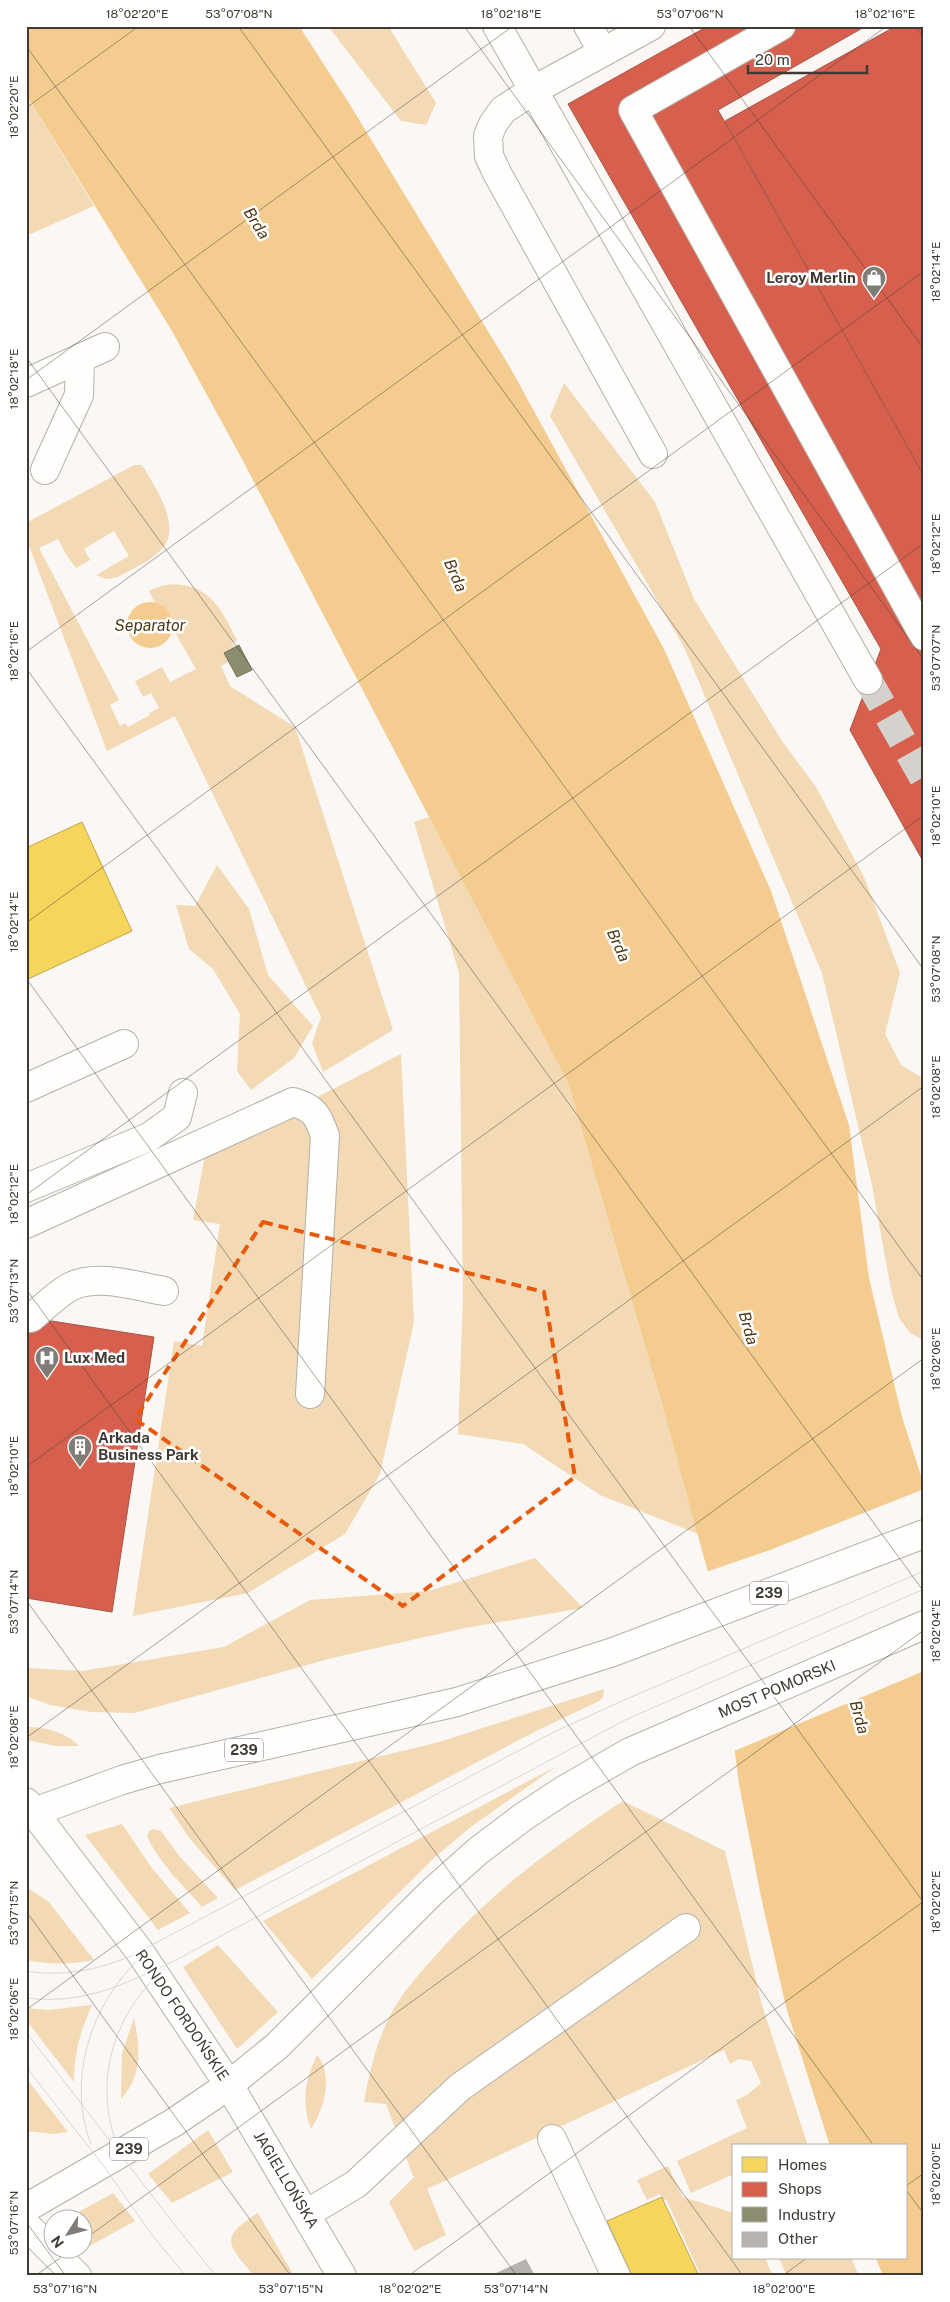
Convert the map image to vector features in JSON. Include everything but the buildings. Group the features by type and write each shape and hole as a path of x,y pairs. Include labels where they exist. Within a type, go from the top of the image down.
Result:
{"main road":[{"path":"497,26 532,91 868,680"},
{"path":"588,26 603,52"},
{"path":"651,26 532,91 503,110 493,124 488,136 489,156 653,454"},
{"path":"781,26 633,110 924,636"},
{"path":"26,383 105,347"},
{"path":"45,470 79,395 80,358"},
{"path":"26,1088 124,1044"},
{"path":"26,1188 149,1137 176,1117 183,1092"},
{"path":"26,1224 292,1102 308,1106 320,1119 325,1136 310,1394"},
{"path":"31,1318 66,1289 79,1283 94,1280 164,1290"},
{"name":"239","path":"29,1810 160,1769 457,1702 614,1652 924,1534"},
{"name":"MOST POMORSKI","path":"229,2085 277,2046 432,1892 478,1851 564,1790 630,1752 924,1625"},
{"name":"RONDO FORDOŃSKIE","path":"26,2208 173,2122 229,2085 140,1952 29,1810"},
{"path":"306,2214 356,2184 460,2087 686,1928"},
{"name":"JAGIELLOŃSKA","path":"229,2085 342,2276"},
{"path":"552,2139 616,2276"},
{"path":"26,2225 77,2276"}],"highlighted area":[{"path":"263,1222 544,1292 575,1477 403,1606 135,1419"}],"shaded area":[{"path":"328,26 388,26 436,103 426,125 401,121"},
{"path":"26,94 94,206 26,236"},
{"path":"564,383 655,502 694,599 782,741 816,787 865,879 900,973 885,1034 901,1065 924,1079 924,1340 910,1333 899,1318 891,1290 872,1185 822,973 684,647 550,416"},
{"path":"134,465 141,465 144,468 165,508 169,530 167,541 161,550 146,562 118,577 106,579 96,575 129,556 114,531 84,549 90,560 76,568 58,539 39,548 119,700 110,705 120,726 125,723 128,727 159,708 151,693 143,697 135,681 162,667 170,682 196,669 173,629 169,618 164,610 155,603 149,591 161,586 174,584 194,588 210,598 217,605 237,640 232,643 234,647 224,653 229,662 221,666 230,686 295,727 393,1030 323,1072 312,1043 321,1017 175,716 107,751 26,538 26,523"},
{"path":"429,817 568,1083 698,1534 600,1495 523,1444 458,1434 463,1297 459,973 414,822"},
{"path":"217,865 249,909 268,975 313,1026 294,1058 251,1090 237,1071 240,1014 213,969 189,949 176,905 195,906"},
{"path":"401,1054 414,1322 380,1474 345,1534 248,1593 133,1616 174,1341 202,1346 220,1224 193,1220 205,1155"},
{"path":"535,1558 583,1608 465,1628 332,1658 135,1713 91,1712 50,1705 26,1696 26,1668 82,1671 224,1647 310,1600 429,1591"},
{"path":"604,1689 603,1698 599,1701 536,1731 235,1890 190,1839 169,1808 439,1742"},
{"path":"26,1727 55,1731 68,1737 79,1746 56,1746 27,1740"},
{"path":"557,1766 472,1826 435,1857 312,1979 263,1921"},
{"path":"623,1801 725,1851 762,2005 807,2144 732,2144 732,2175 691,2193 677,2161 747,2128 736,2100 747,2095 761,2083 751,2061 739,2059 730,2064 724,2050 427,2189 446,2235 414,2251 389,2202 415,2176 413,2176 386,2104 364,2102 369,2077 384,2028 400,1998 457,1932 501,1890 572,1836"},
{"path":"122,1824 151,1867 190,1913 158,1930 85,1835"},
{"path":"153,1829 161,1831 180,1857 218,1898 202,1907 172,1873 152,1846 147,1836 149,1831"},
{"path":"26,1887 48,1901 94,1960 44,1963 26,1960"},
{"path":"218,1945 278,2012 237,2049 183,1967"},
{"path":"92,2005 78,2043 74,2082 26,2020 26,2008 48,2010"},
{"path":"134,2018 138,2040 138,2061 133,2080 121,2099 122,2053"},
{"path":"317,2055 325,2072 326,2082 320,2112 311,2129 305,2100 307,2082"},
{"path":"26,2078 68,2132 53,2134 26,2131"},
{"path":"208,2130 233,2172 172,2203 148,2174"},
{"path":"668,2166 683,2197 732,2212 732,2260 766,2260 773,2276 701,2276 666,2199 664,2200 660,2194 647,2200 637,2180"},
{"path":"113,2193 135,2221 92,2245 92,2210 82,2210"},
{"path":"258,2213 294,2276 254,2276 233,2249 232,2235 245,2222"},
{"path":"780,2260 852,2260 859,2276 787,2276"}],"water":[{"name":"Brda","path":"26,26 299,26 347,100 511,369 664,649 771,891 849,1125 869,1278 902,1417 924,1485 924,2276 883,2276 877,2260 908,2260 908,2144 829,2144 786,2007 761,1897 739,1784 715,1598 662,1404 568,1083 242,459 172,331 26,94"},
{"name":"Separator","path":"150,602 163,606 169,612 173,625 169,638 163,644 150,648 137,644 131,638 127,625 131,612 137,606"}],"pier":[{"path":"924,1489 924,1671 732,1752 713,1598 706,1572 770,1550"}],"tunnel":[{"path":"868,680 924,779"}],"tram line":[{"path":"26,1971 66,1973 106,1965 131,1956 554,1732 924,1571"},
{"path":"26,1998 48,1999 86,1995 104,1991 139,1977 176,1960 625,1720 924,1589"},
{"path":"91,2144 84,2118 81,2092 83,2066 89,2040 99,2015 112,1992 128,1970 147,1952"},
{"path":"116,2142 109,2118 107,2094 108,2071 113,2048 121,2026 133,2005 165,1969"},
{"path":"26,2032 216,2276"},
{"path":"26,2067 103,2165 152,2235 186,2276"}],"place":[{"name":"Leroy Merlin","path":"874,299"},
{"name":"Lux Med","path":"47,1379"},
{"name":"Arkada Business Park","path":"80,1468"}]}
